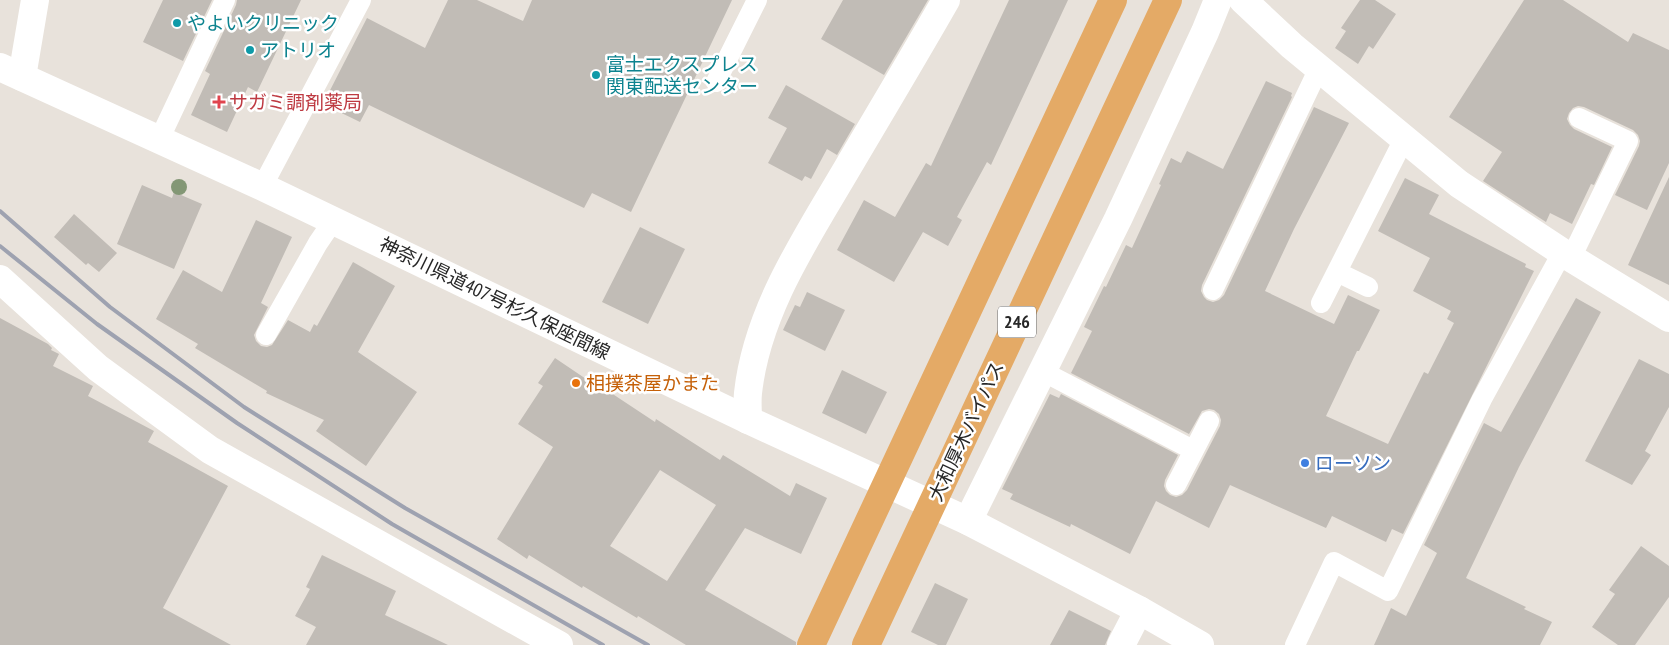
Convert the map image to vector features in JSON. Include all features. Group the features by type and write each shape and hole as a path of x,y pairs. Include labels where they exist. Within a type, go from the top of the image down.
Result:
{"highway":[{"name":"246","path":"811,645 1113,0"},
{"name":"大和厚木バイパス","path":"866,645 1168,0"}],"street":[{"path":"11,72 35,0"},
{"path":"748,420 748,394 756,350 770,308 824,208 946,0"},
{"path":"968,521 1126,201 1218,0"},
{"path":"1243,0 1292,46 1459,184 1566,255 1669,318"},
{"name":"神奈川県道407号杉久保座間線","path":"11,72 262,186 748,420 968,521 1139,610 1200,645"},
{"path":"0,279 98,368 210,450 559,645"},
{"path":"1121,645 1139,610"}],"lane":[{"path":"159,140 225,0"},
{"path":"262,186 361,0"},
{"path":"716,82 756,0"},
{"path":"1213,290 1319,68"},
{"path":"1295,645 1334,562 1388,590 1482,399 1566,255 1628,141 1579,118"},
{"path":"1321,303 1404,138"},
{"path":"266,335 318,243 333,221"},
{"path":"1337,272 1368,287"},
{"path":"1042,371 1193,450"},
{"path":"1176,485 1208,421"}],"building":[{"name":"やよいクリニック","path":"163,0 212,0 183,61 143,42"},
{"name":"アトリオ","path":"237,0 301,0 257,92 248,87 227,132 191,115 210,74 205,71"},
{"name":"富士エクスプレス 関東配送センター","path":"448,0 477,0 523,21 532,0 732,0 631,212 592,193 584,208 369,105 360,122 323,104 367,18 425,48"},
{"path":"843,0 928,0 884,75 821,39"},
{"path":"1009,0 1068,0 991,165 987,162 957,217 962,220 948,246 923,232 894,282 837,250 864,200 895,217 926,163 931,166"},
{"path":"1360,0 1375,0 1396,14 1373,49 1369,46 1358,64 1335,48 1346,31 1341,28"},
{"path":"1524,0 1563,0 1628,42 1633,33 1669,50 1669,163 1647,210 1615,195 1639,146 1638,135 1633,130 1584,107 1578,106 1573,108 1569,113 1567,119 1570,125 1574,129 1612,147 1594,185 1591,184 1572,224 1550,213 1546,222 1483,181 1502,152 1449,117"},
{"path":"1266,81 1292,93 1292,97 1202,285 1201,291 1207,300 1213,302 1219,300 1224,295 1314,107 1349,123 1294,229 1265,291 1334,324 1348,295 1380,310 1359,351 1357,351 1326,416 1388,444 1424,372 1428,374 1454,323 1447,319 1451,311 1413,291 1430,258 1378,231 1405,178 1439,195 1429,214 1526,264 1525,267 1534,271 1403,534 1392,529 1386,542 1332,516 1326,528 1230,485 1209,528 1156,501 1130,554 1071,524 1070,527 1010,499 1013,494 1002,489 1050,394 1059,398 1061,394 1178,455 1165,480 1164,486 1170,495 1176,497 1182,495 1187,490 1220,426 1219,414 1209,409 1202,411 1189,434 1071,373 1092,331 1084,327 1126,245 1132,248 1161,185 1159,184 1171,158 1181,163 1187,151 1223,169"},
{"path":"786,85 855,124 837,155 827,149 811,179 805,176 802,181 768,163 787,128 768,118"},
{"path":"1669,177 1669,285 1628,265"},
{"path":"142,185 172,198 174,192 202,204 174,269 117,244"},
{"path":"74,214 117,253 99,272 88,263 86,265 54,237"},
{"path":"256,220 292,237 261,303 268,307 254,335 256,341 261,346 267,347 272,345 288,320 310,332 314,324 317,326 353,262 395,286 358,352 417,392 366,466 316,431 324,420 266,393 267,391 195,348 198,344 156,319 183,270 222,292"},
{"path":"640,227 685,249 648,324 602,302"},
{"path":"807,292 845,310 825,351 783,330 795,305 800,307"},
{"path":"1576,298 1601,312 1519,467 1466,578 1526,607 1524,609 1552,622 1540,645 1374,645 1391,608 1406,616 1437,553 1424,545 1484,423 1501,432"},
{"path":"0,318 48,344 52,348 51,350 59,354 53,366 93,386 88,396 154,431 148,442 228,486 163,608 231,645 0,645"},
{"path":"555,358 655,422 656,419 720,460 723,455 790,496 796,483 827,498 801,554 745,528 705,590 796,642 796,645 686,645 638,616 637,618 583,586 582,588 529,555 527,559 497,539 553,447 518,424 543,386 538,383","holes":["660,470 716,505 667,581 610,546"]},
{"path":"1639,359 1669,374 1669,407 1645,451 1651,455 1632,485 1585,461"},
{"path":"842,370 887,392 866,434 822,413"},
{"path":"1641,546 1669,566 1669,597 1635,645 1618,645 1592,627 1615,594 1609,590"},
{"path":"322,555 396,591 385,615 448,645 306,645 316,627 295,616 310,589 306,587"},
{"path":"935,583 968,599 946,645 938,645 911,632"},
{"path":"1069,610 1111,631 1105,645 1050,645"}],"railway":[{"path":"0,211 110,307 244,407 405,508 648,645"},
{"path":"0,246 97,324 237,423 392,524 603,645"}],"place":[{"name":"やよいクリニック","path":"177,23"},
{"name":"アトリオ","path":"250,50"},
{"name":"富士エクスプレス 関東配送センター","path":"596,75"},
{"name":"サガミ調剤薬局","path":"219,102"},
{"name":"相撲茶屋かまた","path":"576,383"},
{"name":"ローソン","path":"1305,463"}]}
